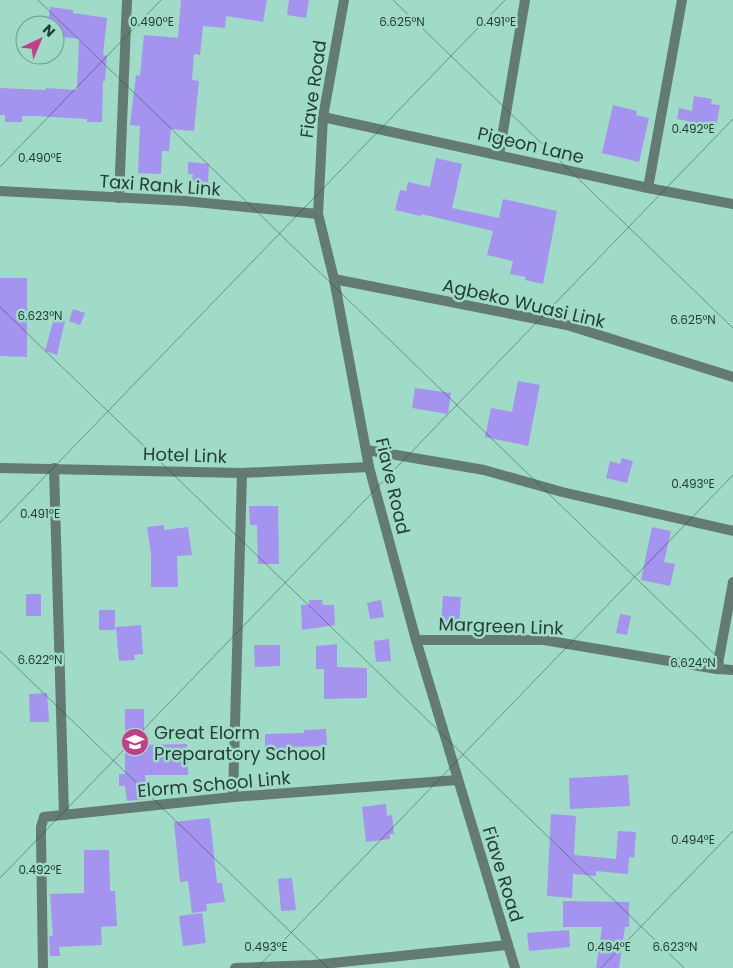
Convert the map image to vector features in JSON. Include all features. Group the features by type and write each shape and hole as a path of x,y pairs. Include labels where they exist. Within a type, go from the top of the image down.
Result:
{"street":[{"path":"118,198 127,0"},
{"name":"Fiave Road","path":"344,0 323,117 318,214 334,279 370,467 416,640 514,968"},
{"path":"499,154 525,0"},
{"path":"648,188 682,0"},
{"name":"Pigeon Lane","path":"323,117 648,188 733,204"},
{"name":"Taxi Rank Link","path":"0,191 185,201 318,214"},
{"name":"Agbeko Wuasi Link","path":"334,279 567,325 733,377"},
{"path":"367,450 484,470 562,492 733,531"},
{"name":"Hotel Link","path":"0,468 242,473 370,467"},
{"path":"54,468 64,814"},
{"path":"233,797 242,473"},
{"path":"717,669 733,582"},
{"name":"Margreen Link","path":"416,640 544,640 717,669 733,670"},
{"name":"Elorm School Link","path":"43,968 41,827 44,817 233,797 457,780"},
{"path":"235,968 313,966 507,945"}],"building":[{"path":"181,0 267,0 263,22 226,16 225,28 203,26 200,55 194,54 192,80 199,81 194,131 171,129 169,151 162,151 161,174 138,173 140,126 130,125 136,75 140,76 144,35 178,38"},
{"path":"289,0 309,0 306,18 287,15"},
{"path":"50,7 73,10 73,13 107,18 103,55 107,56 105,81 103,81 102,122 87,122 87,119 22,116 22,122 5,122 5,115 0,115 0,88 77,90 79,39 65,37 65,15 49,15"},
{"path":"694,96 712,99 711,104 720,105 716,127 677,119 679,108 692,111"},
{"path":"613,105 637,111 636,115 649,118 639,162 602,153"},
{"path":"436,158 462,164 452,208 499,218 503,199 557,211 543,284 525,280 526,277 510,274 513,261 487,255 493,231 421,214 421,216 395,210 400,190 406,191 408,182 430,187"},
{"path":"188,162 209,164 208,182 192,181 193,174 188,174"},
{"path":"0,278 27,278 27,357 0,356"},
{"path":"73,309 85,313 80,325 69,321"},
{"path":"54,318 65,321 57,355 45,351"},
{"path":"518,381 540,385 528,446 485,437 491,408 512,412"},
{"path":"415,388 451,393 448,414 412,408"},
{"path":"622,458 633,461 627,483 606,478 610,461 620,464"},
{"path":"249,506 278,506 279,564 258,564 257,525 250,525"},
{"path":"164,525 164,530 188,527 192,555 177,556 178,587 151,587 151,554 147,527"},
{"path":"652,527 671,531 664,562 675,564 670,586 641,580"},
{"path":"26,594 41,594 41,616 26,616"},
{"path":"443,596 461,597 459,627 441,625"},
{"path":"309,600 322,600 323,605 334,605 335,625 302,630 301,605 309,605"},
{"path":"381,600 384,617 370,619 367,603"},
{"path":"99,610 115,610 115,630 99,630"},
{"path":"620,614 631,616 627,635 616,633"},
{"path":"141,625 143,654 134,655 135,660 119,661 116,627"},
{"path":"389,639 391,661 376,662 374,641"},
{"path":"337,644 337,667 367,668 367,698 324,699 324,669 316,669 316,646"},
{"path":"254,645 280,645 280,666 255,667"},
{"path":"47,693 49,722 30,722 29,694"},
{"path":"125,709 144,709 144,745 187,744 188,775 145,775 148,799 127,801 125,786 119,786 119,774 125,774"},
{"path":"326,729 327,746 289,747 289,752 265,753 265,734 304,733 304,730"},
{"path":"628,775 630,806 570,809 569,778"},
{"path":"386,804 387,816 392,815 394,834 390,834 390,839 366,842 362,807"},
{"path":"551,814 576,816 574,855 616,859 618,831 636,832 634,858 629,857 628,874 596,871 596,876 573,874 572,898 547,896"},
{"path":"210,818 217,883 222,883 225,902 206,904 207,911 192,913 188,881 180,882 174,822"},
{"path":"84,850 109,850 110,891 115,891 117,926 101,927 102,945 59,947 60,956 50,956 49,936 53,936 50,894 84,893"},
{"path":"292,878 296,910 281,911 278,879"},
{"path":"563,901 629,902 629,927 625,927 619,968 596,968 602,927 563,927"},
{"path":"202,913 206,943 183,946 179,916"},
{"path":"569,930 570,947 529,951 527,933"}],"place":[{"name":"Great Elorm Preparatory School","path":"135,742"}]}
